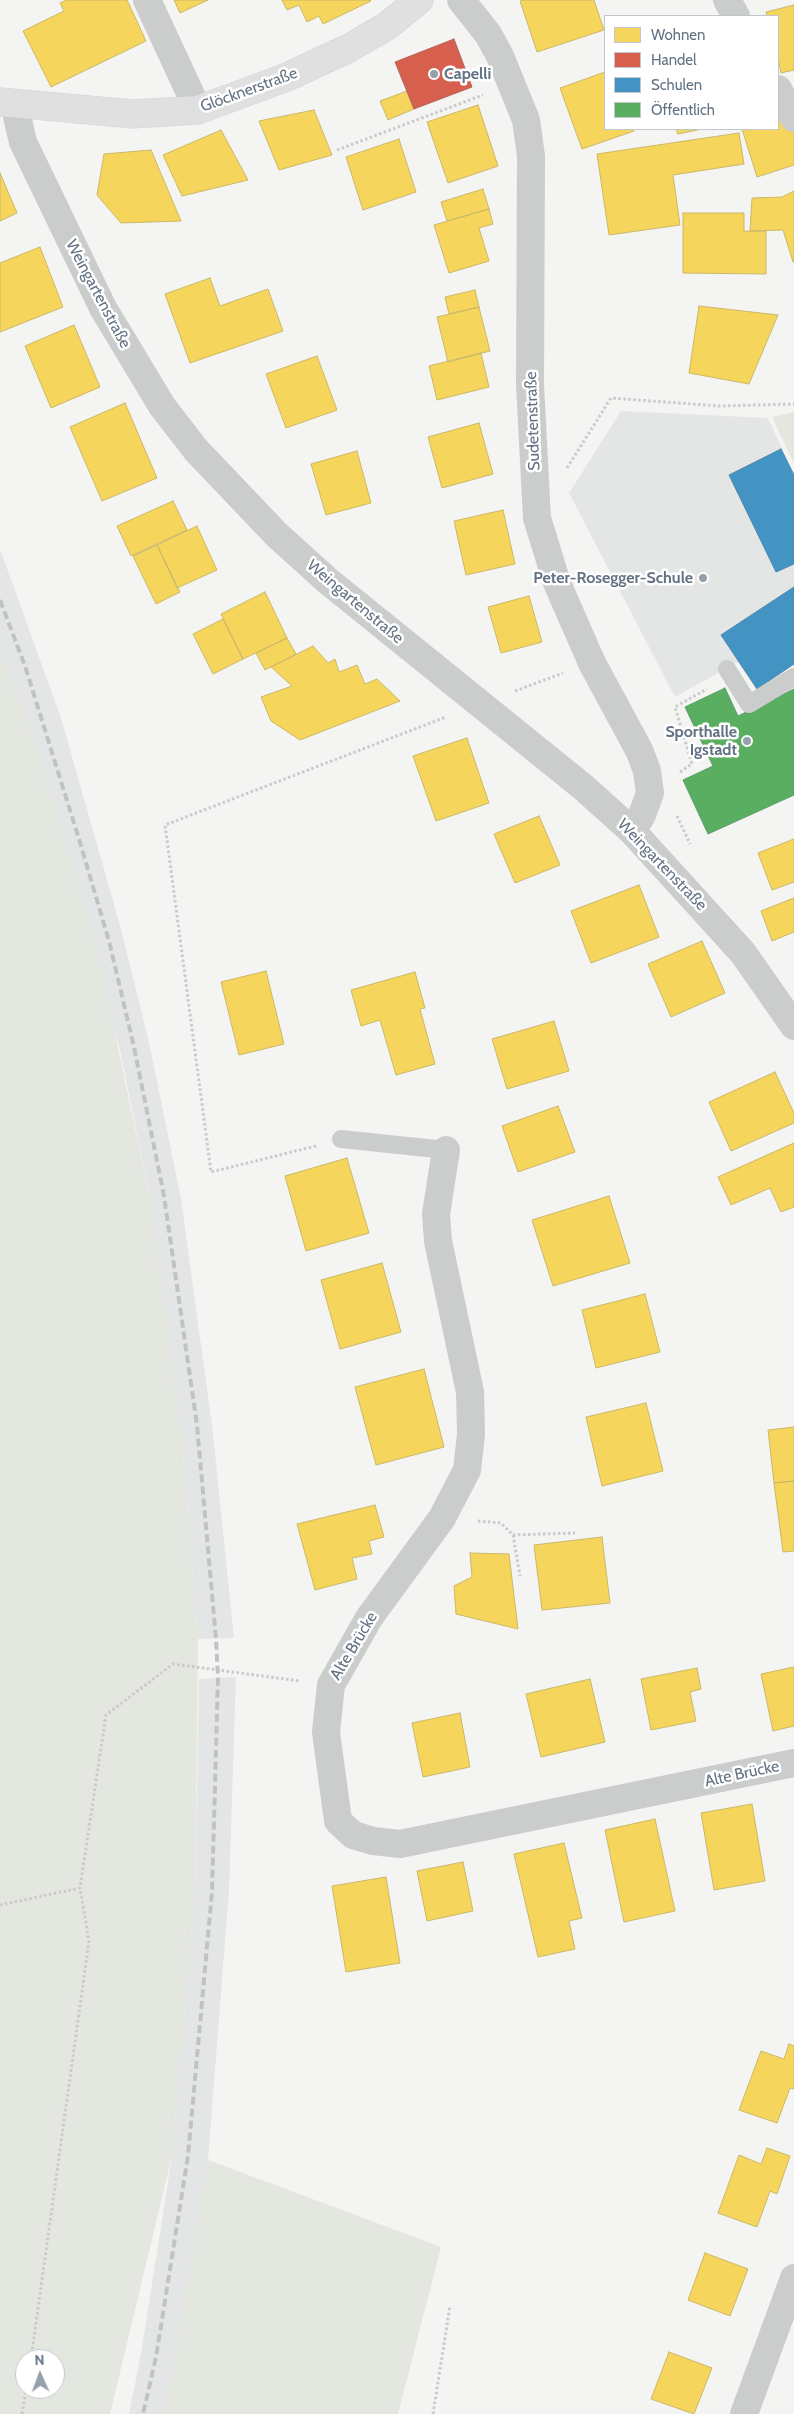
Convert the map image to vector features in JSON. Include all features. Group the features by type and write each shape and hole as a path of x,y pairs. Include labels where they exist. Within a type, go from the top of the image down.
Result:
{"main road":[{"name":"Glöcknerstraße","path":"7,103 133,114 198,110 287,77 349,48 386,26 419,0"}],"street":[{"path":"147,0 198,110"},
{"name":"Sudetenstraße","path":"461,0 488,34 500,56 526,120 531,156 530,385 537,518 556,583 592,663 640,752 647,770 650,793 642,816 632,830"},
{"path":"727,0 735,15"},
{"path":"779,91 794,118"},
{"name":"Weingartenstraße","path":"7,103 23,142 103,308 162,406 196,450 277,535 328,581 583,787 632,830 743,953 794,1026"},
{"name":"Alte Brücke","path":"446,1150 436,1214 438,1242 470,1392 471,1435 467,1470 442,1518 369,1618 331,1685 326,1732 338,1820 354,1835 373,1841 400,1844 794,1763"},
{"path":"744,2414 794,2278"}],"lane":[{"path":"730,672 749,704 794,677"},
{"path":"340,1139 446,1150"}],"path":[{"path":"337,150 512,85"},
{"path":"567,470 611,398 719,406 794,404"},
{"path":"340,1139 211,1172 165,825 592,663"},
{"path":"677,774 692,764 675,706 730,672"},
{"path":"674,809 693,851 677,879"},
{"path":"442,1518 501,1523 513,1535 520,1576"},
{"path":"513,1535 575,1533"},
{"path":"32,2349 89,1941 80,1888 106,1715 173,1664 331,1685"},
{"path":"0,1905 80,1888"},
{"path":"433,2414 450,2306"},
{"path":"22,2414 24,2399"}],"shaded area":[{"name":"Peter-Rosegger-Schule","path":"621,411 768,418 794,474 794,664 757,689 738,662 675,697 569,493"},
{"path":"794,412 794,464 772,417"},
{"path":"0,549 61,718 121,929 150,1047 181,1199 212,1425 234,1638 198,1639 181,1428 151,1204 120,1050 31,729 0,649"},
{"path":"0,649 31,729 97,948 151,1204 181,1428 198,1639 195,1892 172,2156 110,2414 0,2414"},
{"path":"236,1677 229,1890 208,2160 165,2414 129,2414 141,2354 172,2156 195,1892 199,1679"},
{"path":"208,2160 441,2247 398,2414 165,2414"}],"building: Wohnen":[{"path":"67,0 127,0 146,41 51,87 23,31 64,11 60,3"},
{"path":"174,0 208,0 180,13"},
{"path":"282,0 371,1 323,24 319,16 307,22 299,5 287,10"},
{"path":"594,0 604,30 537,52 520,1"},
{"path":"794,5 794,70 781,73 779,63 779,15 767,15 766,12"},
{"path":"604,72 604,130 634,131 582,149 560,88"},
{"path":"407,91 414,109 388,120 380,101"},
{"path":"779,104 794,131 794,165 757,177 742,130 779,130"},
{"path":"478,105 498,166 448,183 427,122"},
{"path":"314,110 332,155 279,170 259,121"},
{"path":"221,130 248,180 182,196 163,155"},
{"path":"676,130 697,130 678,134"},
{"path":"739,133 744,164 673,175 680,225 609,235 597,154"},
{"path":"399,139 416,192 363,210 346,157"},
{"path":"151,150 181,221 121,223 97,195 104,154"},
{"path":"0,173 17,213 0,221"},
{"path":"483,189 489,209 447,221 441,202"},
{"path":"794,191 793,262 783,230 750,231 752,198 782,197"},
{"path":"489,209 493,224 479,228 489,261 449,273 434,225"},
{"path":"683,213 744,213 744,231 766,231 766,274 683,273"},
{"path":"40,247 63,307 0,332 0,263"},
{"path":"210,278 220,306 268,289 283,331 190,363 165,294"},
{"path":"475,290 479,307 449,314 445,297"},
{"path":"699,306 778,315 749,384 689,373"},
{"path":"479,307 490,351 448,362 437,317"},
{"path":"74,325 100,387 51,408 25,346"},
{"path":"481,353 489,387 437,400 429,366"},
{"path":"317,356 337,410 286,428 266,374"},
{"path":"125,403 157,478 102,501 70,427"},
{"path":"479,423 493,474 442,488 428,437"},
{"path":"357,451 371,503 326,515 311,464"},
{"path":"173,501 187,530 131,556 117,526"},
{"path":"503,510 515,564 466,575 454,521"},
{"path":"197,526 217,570 177,588 157,545"},
{"path":"157,545 180,592 156,604 133,556"},
{"path":"265,592 287,638 243,659 221,614"},
{"path":"529,596 542,642 501,653 488,607"},
{"path":"223,619 243,659 213,674 193,634"},
{"path":"287,638 296,654 265,670 256,653"},
{"path":"313,646 328,663 335,659 339,672 357,665 365,684 377,679 400,701 300,740 271,721 261,697 292,686 271,667"},
{"path":"467,738 489,803 436,821 413,756"},
{"path":"539,816 560,865 515,883 494,834"},
{"path":"794,839 794,882 772,890 758,853"},
{"path":"639,885 659,937 591,963 571,911"},
{"path":"794,898 794,932 772,941 761,911"},
{"path":"702,941 725,993 671,1017 648,964"},
{"path":"266,971 284,1044 239,1055 221,982"},
{"path":"415,972 425,1008 420,1009 435,1064 396,1075 380,1020 361,1026 351,990"},
{"path":"554,1021 569,1071 507,1089 492,1039"},
{"path":"775,1072 794,1113 794,1123 731,1151 709,1102"},
{"path":"558,1106 575,1152 518,1172 502,1126"},
{"path":"794,1143 794,1207 781,1212 770,1188 731,1205 718,1177"},
{"path":"347,1158 369,1233 306,1251 285,1176"},
{"path":"609,1196 630,1263 553,1286 532,1220"},
{"path":"382,1263 401,1332 340,1349 321,1280"},
{"path":"645,1294 660,1352 596,1368 582,1310"},
{"path":"424,1369 444,1447 376,1465 355,1387"},
{"path":"646,1403 663,1471 602,1486 586,1417"},
{"path":"794,1427 794,1481 774,1483 768,1430"},
{"path":"794,1481 794,1551 783,1552 774,1483"},
{"path":"375,1505 384,1537 369,1541 372,1554 352,1558 357,1579 315,1590 297,1524"},
{"path":"602,1537 610,1603 542,1610 534,1545"},
{"path":"470,1553 509,1554 518,1629 456,1614 454,1586 472,1577"},
{"path":"794,1667 794,1726 773,1731 761,1674"},
{"path":"697,1668 701,1689 690,1692 696,1721 651,1730 641,1679"},
{"path":"590,1679 605,1742 541,1757 526,1694"},
{"path":"460,1713 470,1767 423,1777 412,1723"},
{"path":"752,1804 765,1881 714,1890 701,1813"},
{"path":"655,1819 675,1911 624,1922 605,1830"},
{"path":"564,1843 582,1918 569,1921 575,1949 538,1957 514,1854"},
{"path":"463,1862 473,1911 427,1921 417,1871"},
{"path":"386,1877 400,1963 346,1972 332,1886"},
{"path":"789,2044 794,2046 794,2089 790,2088 777,2123 739,2110 761,2051 784,2059"},
{"path":"767,2148 790,2156 777,2194 770,2191 757,2227 718,2213 739,2155 761,2164"},
{"path":"705,2253 748,2269 730,2316 688,2300"},
{"path":"669,2352 712,2368 694,2414 651,2399"}],"building: Handel":[{"name":"Capelli","path":"454,39 472,87 414,109 395,62"}],"building: Schulen":[{"path":"781,449 794,475 794,564 776,572 729,475"},
{"path":"794,587 794,664 757,689 721,635"}],"building: Öffentlich":[{"name":"Sporthalle Igstadt","path":"725,688 738,716 794,689 794,795 708,834 683,780 713,766 685,707"}],"railway":[{"path":"0,600 25,666 79,839 109,941 134,1047 164,1196 197,1425 216,1639 218,1678 212,1892 188,2156 156,2357 143,2414"}],"place":[{"name":"Capelli","path":"434,74"},
{"name":"Peter-Rosegger-Schule","path":"703,578"},
{"name":"Sporthalle Igstadt","path":"747,741"}]}
